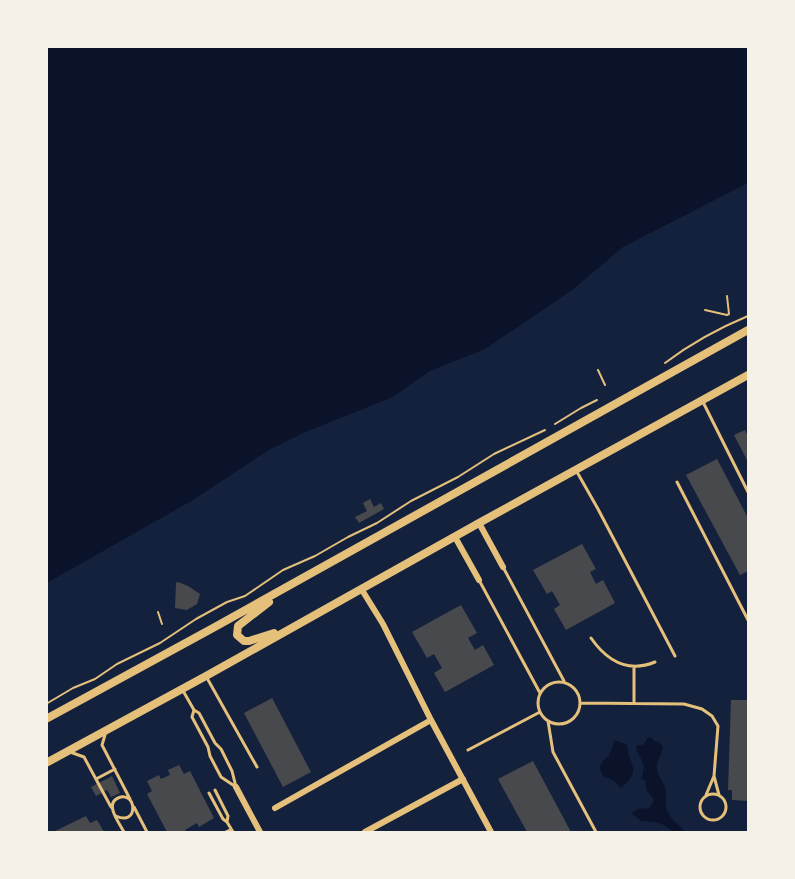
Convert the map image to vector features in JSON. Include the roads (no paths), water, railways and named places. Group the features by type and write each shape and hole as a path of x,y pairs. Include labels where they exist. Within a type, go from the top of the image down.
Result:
{"main road":[{"path":"46,719 294,584 748,330"},
{"path":"46,763 748,375"},
{"path":"293,627 249,641 240,639 237,631 238,626 294,584"}],"street":[{"path":"479,523 503,567"},
{"path":"455,537 479,580"},
{"path":"362,590 383,624 490,832"},
{"path":"275,808 431,720"},
{"path":"365,832 463,779"},
{"path":"236,787 260,832"}],"lane":[{"path":"702,400 748,492"},
{"path":"576,470 675,656"},
{"path":"676,482 748,620"},
{"path":"503,567 564,681 578,692 581,703 572,720 560,724 548,721"},
{"path":"479,580 540,693"},
{"path":"591,638 607,656 625,665 634,667 655,662"},
{"path":"634,667 634,703"},
{"path":"206,676 256,767"},
{"path":"564,681 550,683 544,688 540,693 538,706 548,721 553,752 596,832"},
{"path":"182,689 194,710 199,713 214,743 221,749 232,771 236,787"},
{"path":"581,703 684,704 702,709 718,726 714,776 706,797 701,803 700,811 705,818 713,820 720,817 725,810 714,776"},
{"path":"194,710 192,717 221,777 236,787"},
{"path":"468,750 540,712"},
{"path":"106,730 102,746 147,832"},
{"path":"69,751 84,757 124,832"},
{"path":"96,779 115,769"},
{"path":"215,790 228,816 227,822"},
{"path":"209,793 232,831 226,832"},
{"path":"706,797 714,795 720,797"},
{"path":"112,810 113,803 118,798 131,801"},
{"path":"116,816 126,818 132,813 133,807"}],"water":[{"path":"46,47 748,47 748,183 623,247 571,291 485,349 430,371 393,397 303,433 269,450 193,500 47,583"},
{"path":"651,737 663,747 657,768 666,789 667,810 685,832 674,832 662,824 641,821 631,813 638,809 649,808 653,803 645,780 641,779 643,766 636,748 637,745 644,744 647,738"},
{"path":"615,740 627,745 633,768 632,776 621,788 614,781 603,776 599,768 609,755"}]}
